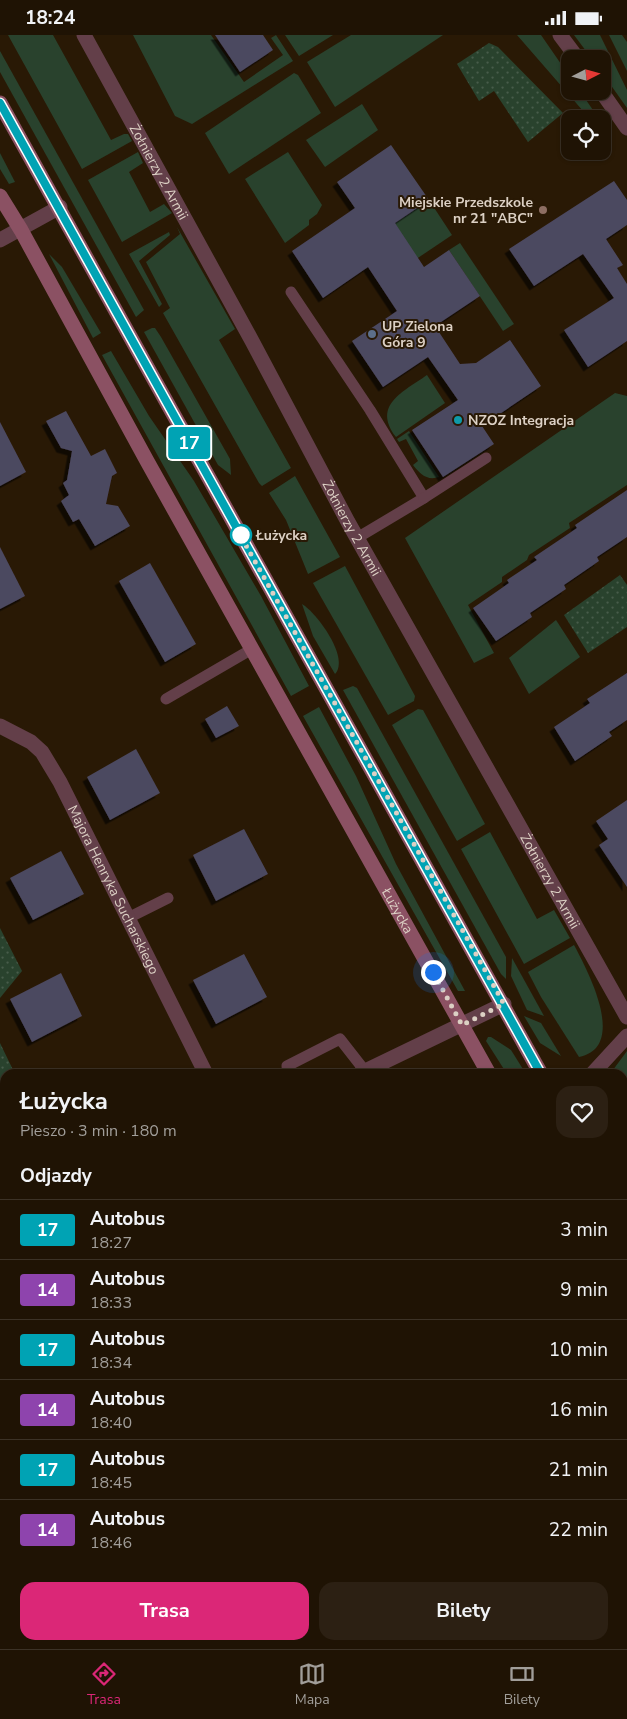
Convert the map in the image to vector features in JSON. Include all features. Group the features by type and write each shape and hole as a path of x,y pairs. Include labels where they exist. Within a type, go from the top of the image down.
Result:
{"main road":[{"path":"0,103 60,207 134,346 504,1004 538,1069"},
{"name":"Łużycka","path":"0,196 21,230 486,1069"}],"street":[{"name":"Żołnierzy 2 Armii","path":"84,35 252,341 357,538 627,1017"},
{"path":"560,35 571,50"},
{"path":"607,100 627,128"},
{"path":"0,240 60,207"},
{"name":"Majora Henryka Sucharskiego","path":"0,726 31,742 42,752 60,782 204,1069"},
{"path":"368,1069 504,1004"},
{"path":"597,1069 627,1036"}],"lane":[{"path":"291,292 370,410 424,498"},
{"path":"357,538 486,459"},
{"path":"166,699 252,649"},
{"path":"128,918 168,898"},
{"path":"287,1069 287,1066 340,1039 360,1069"}],"green space":[{"path":"8,35 53,35 111,140 128,134 132,141 82,169"},
{"path":"133,35 211,35 244,82 283,55 271,38 276,35 293,61 192,124 175,116"},
{"path":"285,35 333,35 299,56"},
{"path":"351,35 443,35 335,107 307,62"},
{"path":"517,35 541,35 561,64 561,86"},
{"path":"574,35 600,35 607,50 585,50"},
{"path":"609,35 622,35 627,42 627,71"},
{"path":"489,43 498,47 561,111 561,115 528,142 494,91 479,101 457,64"},
{"path":"0,51 144,310 136,317 0,72"},
{"path":"611,57 627,90 627,108 611,85"},
{"path":"294,73 298,75 321,113 229,174 205,133"},
{"path":"573,100 586,100 593,110 582,110"},
{"path":"362,104 378,130 325,167 306,140"},
{"path":"138,152 143,163 129,172 150,212 164,204 172,213 122,242 88,180"},
{"path":"288,152 322,205 317,214 309,220 309,225 285,243 245,179"},
{"path":"0,153 15,182 9,184 0,169"},
{"path":"429,200 452,235 397,272 374,237"},
{"path":"177,227 235,329 219,340 291,468 262,486 163,313 170,308 146,262 180,234"},
{"path":"169,232 170,235 139,261 162,304 159,307 129,254"},
{"path":"460,243 514,324 503,331 449,250"},
{"path":"49,254 62,267 101,333 93,338"},
{"path":"155,328 161,337 230,459 231,475 218,465 144,332"},
{"path":"111,351 149,416 194,481 261,596 309,686 291,696 102,355"},
{"path":"427,375 445,403 396,437 389,426 387,416 389,408 400,394"},
{"path":"615,393 627,396 627,485 569,523 570,528 529,555 527,560 502,577 502,582 468,605 494,653 474,663 405,538"},
{"path":"409,431 439,477 431,478 424,476 413,465 418,461 406,439 399,442 397,439"},
{"path":"295,476 340,557 308,574 286,520 269,493"},
{"path":"345,566 415,696 414,701 388,715 313,583"},
{"path":"620,575 627,585 627,627 588,653 564,615"},
{"path":"302,604 316,616 330,636 338,658 339,667 335,674 313,636"},
{"path":"556,620 580,657 529,694 509,658"},
{"path":"353,686 357,688 506,957 506,979 501,974 343,690"},
{"path":"319,707 356,776 396,864 465,991 458,991 303,716"},
{"path":"418,709 423,710 485,824 457,841 392,725"},
{"path":"490,832 537,919 554,910 570,938 524,964 461,849"},
{"path":"0,928 22,971 0,998"},
{"path":"574,945 595,991 603,1025 601,1039 593,1051 579,1057 541,997 528,972"},
{"path":"512,958 544,1016 527,1010 511,976"},
{"path":"524,1016 541,1023 561,1056 540,1043"},
{"path":"488,1037 491,1037 511,1050 523,1069 504,1069 486,1041"},
{"path":"0,1043 13,1069 0,1069"},
{"path":"627,1051 627,1069 614,1069"}],"building":[{"path":"215,35 263,35 273,50 240,72"},
{"path":"391,145 429,200 395,223 424,267 449,250 480,296 435,326 460,364 476,363 510,340 541,386 482,426 494,444 443,477 412,430 458,400 428,357 383,387 352,341 397,311 368,267 323,298 292,251 355,208 337,182"},
{"path":"614,181 627,200 627,225 606,239 623,265 617,268 627,284 627,341 588,367 564,330 614,298 583,254 534,286 509,249"},
{"path":"66,411 91,456 105,449 117,473 112,476 106,504 118,506 130,526 95,546 79,519 73,522 61,501 69,495 63,483 67,480 72,451 61,448 46,421"},
{"path":"0,422 26,472 0,486"},
{"path":"627,490 627,537 597,557 599,561 564,585 566,589 530,613 532,617 496,641 473,608 509,583 507,580 537,560 534,557 577,528 575,525"},
{"path":"0,547 25,596 0,609"},
{"path":"150,563 196,644 165,662 119,581"},
{"path":"627,673 627,720 609,732 612,736 575,761 554,727 590,703 587,699"},
{"path":"227,706 239,726 216,738 205,719"},
{"path":"136,749 160,793 110,820 87,777"},
{"path":"627,800 627,887 599,845 608,839 596,821"},
{"path":"244,829 268,874 216,901 193,855"},
{"path":"61,851 84,894 33,920 10,878"},
{"path":"244,954 267,997 216,1024 193,980"},
{"path":"61,973 82,1016 32,1042 10,999"}],"bus line":[{"name":"17","path":"0,103 60,207 134,346 504,1004 538,1069"}],"place":[{"name":"Miejskie Przedszkole nr 21 \"ABC\"","path":"543,210"},
{"name":"UP Zielona Góra 9","path":"372,334"},
{"name":"NZOZ Integracja","path":"458,420"},
{"name":"Łużycka","path":"241,535"}],"route":[{"path":"241,535 239,533 504,1004 462,1025 433,972"}]}
